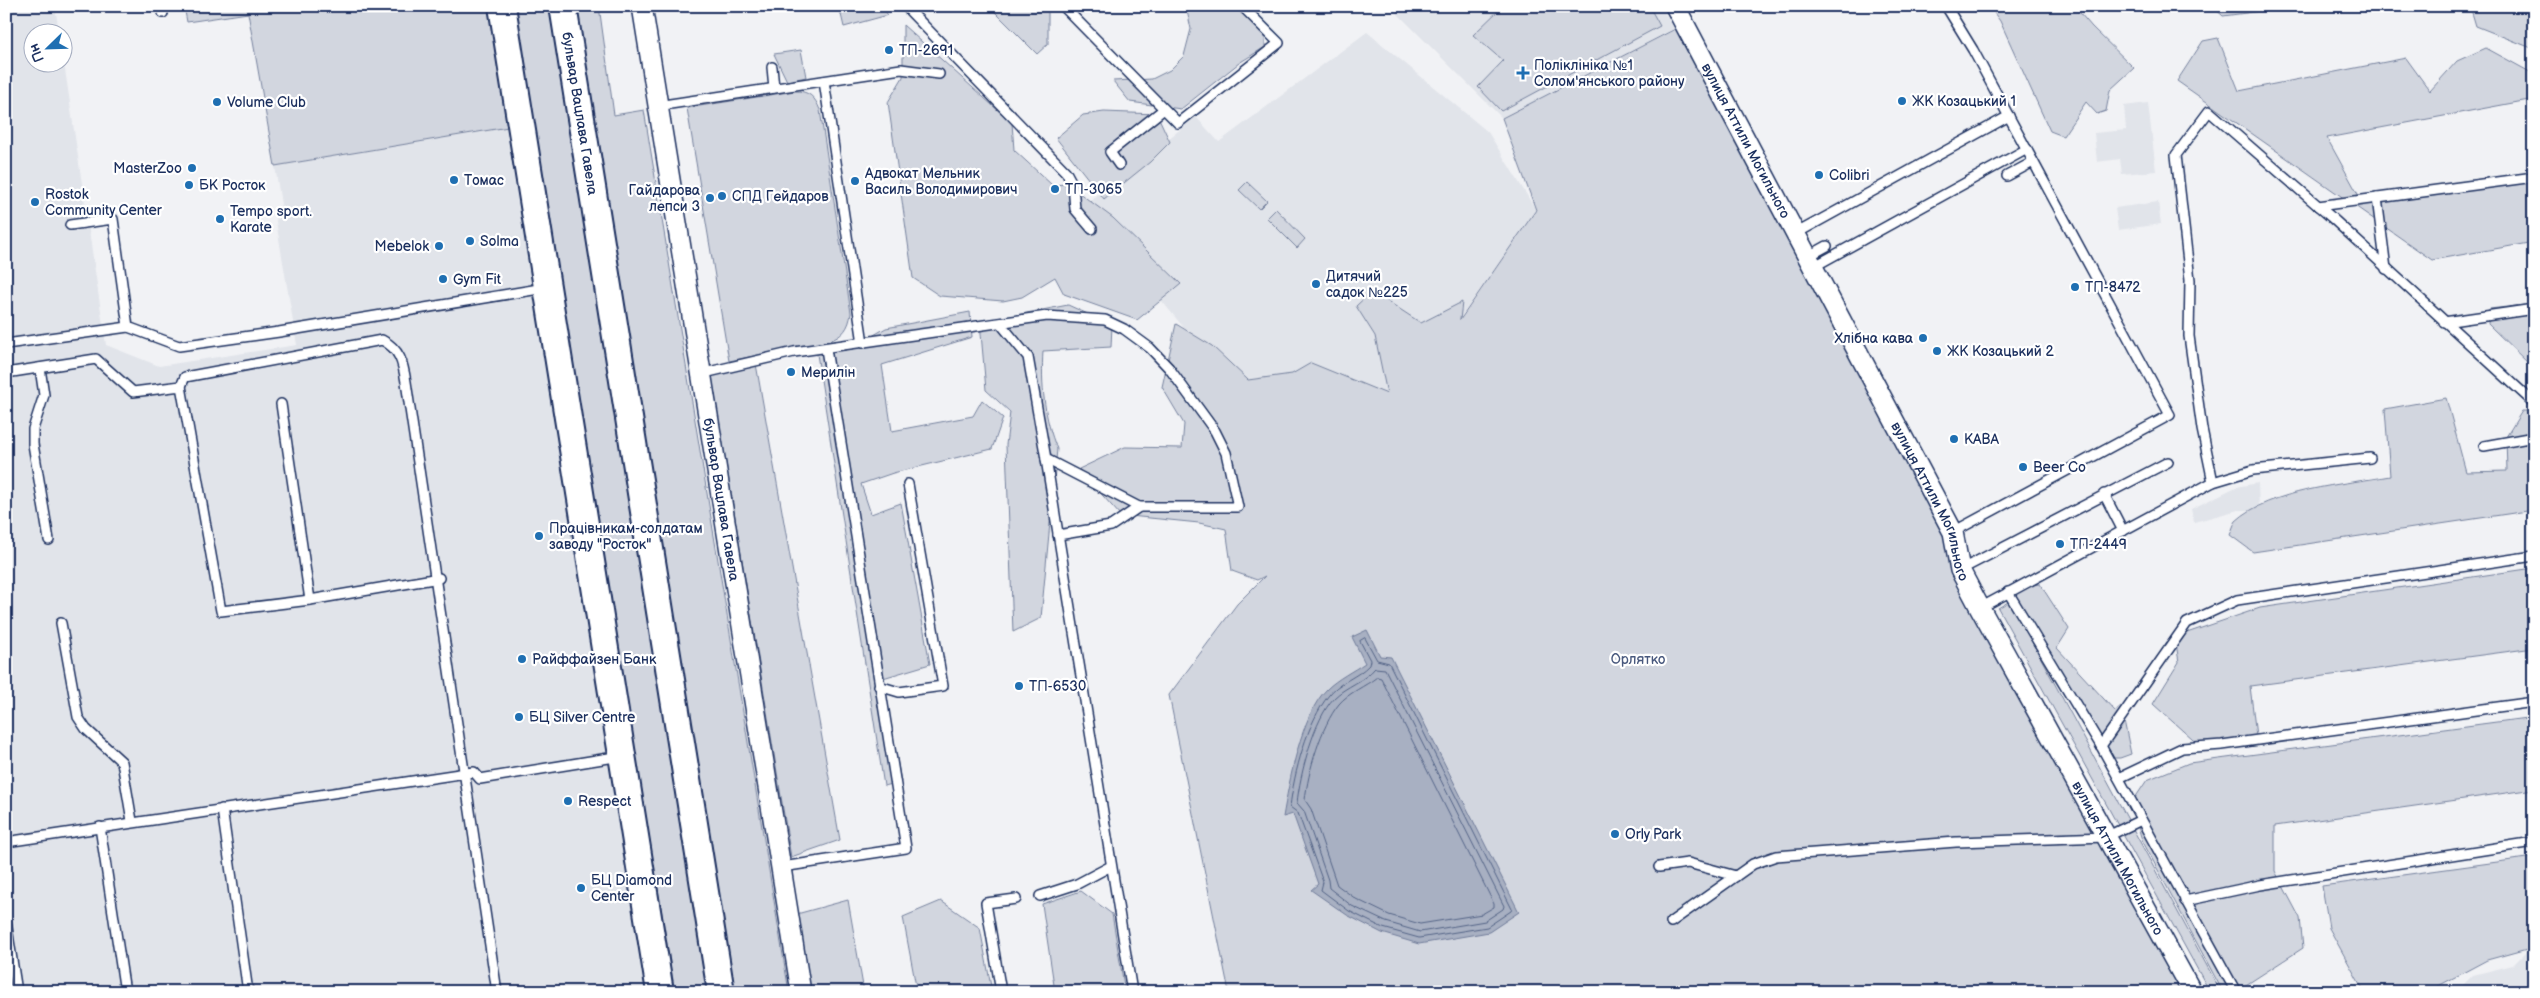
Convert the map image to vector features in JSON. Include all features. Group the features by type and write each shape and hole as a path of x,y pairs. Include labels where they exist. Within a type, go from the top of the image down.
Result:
{"street":[{"path":"502,6 660,992"},
{"name":"бульвар Вацлава Гавела","path":"563,6 721,992"},
{"name":"бульвар Вацлава Гавела","path":"642,6 700,374 802,992"},
{"name":"вулиця Аттили Могильного","path":"1675,6 1953,532 1960,570 2192,992"}],"lane":[{"path":"905,6 1066,172 1073,185 1075,209 1092,229"},
{"path":"1063,6 1178,123 1279,43 1242,6"},
{"path":"1946,6 1973,50 2170,415 1953,532"},
{"path":"772,67 774,88"},
{"path":"657,106 901,69 939,74"},
{"path":"824,81 863,343"},
{"path":"1119,165 1110,152 1164,109"},
{"path":"2213,482 2202,429 2189,336 2190,280 2176,155 2209,111 2318,206 2534,403"},
{"path":"1795,234 2009,116"},
{"path":"1810,262 2027,149"},
{"path":"2007,176 2033,162"},
{"path":"2318,206 2534,177"},
{"path":"2377,198 2386,268"},
{"path":"70,225 113,219 128,327"},
{"path":"1810,262 1828,246"},
{"path":"6,344 128,327 178,346 279,332 547,287"},
{"path":"2444,322 2534,309"},
{"path":"700,374 794,352 826,349 1047,316 1105,320 1130,333 1150,348 1169,368 1215,431 1226,453 1238,507 1139,507 1046,459"},
{"path":"1000,323 1028,357 1132,992"},
{"path":"437,579 310,600 221,611 180,386 185,377 320,350 382,340 393,346 401,359 437,579 497,992"},
{"path":"782,867 906,848 826,349"},
{"path":"6,373 96,359 133,392 180,386"},
{"path":"40,368 44,395 33,429 33,444 49,540"},
{"path":"281,404 310,600"},
{"path":"2484,446 2534,437"},
{"path":"1980,608 2213,482 2253,470 2370,458"},
{"path":"1960,570 2168,462"},
{"path":"879,686 899,692 943,686 908,484"},
{"path":"2104,494 2123,531"},
{"path":"1058,535 1111,526 1139,507"},
{"path":"2101,746 2187,622 2237,600 2534,556"},
{"path":"2008,592 2101,746 2236,992"},
{"path":"61,623 78,717 86,729 122,762 132,822"},
{"path":"2119,778 2182,748 2231,744 2534,702"},
{"path":"6,842 222,808 466,773 474,772 480,778 622,756"},
{"path":"222,808 248,992"},
{"path":"1671,922 1753,864 1776,856 1938,843 2106,837 2141,820"},
{"path":"100,827 125,992"},
{"path":"2185,901 2260,885 2534,842"},
{"path":"1659,867 1688,862 1736,876"},
{"path":"1040,896 1077,884 1111,866"},
{"path":"1000,992 986,903 1016,899"},
{"path":"6,920 18,992"}],"shaded area":[{"path":"6,6 55,6 57,22 22,22 22,72 65,72 106,345 159,366 297,345 276,221 281,204 275,166 508,127 540,304 653,992 6,992"},
{"name":"Поліклініка №1 Солом'янського району","path":"1390,6 1661,6 1674,29 1502,118"},
{"name":"Дитячий садок №225","path":"1367,32 1488,132 1536,210 1358,464 1296,463 1083,206 1196,117 1219,142"},
{"path":"2148,103 2156,171 2122,174 2120,159 2097,162 2094,133 2126,130 2124,106"},
{"path":"2158,202 2161,224 2118,230 2115,208"},
{"path":"2258,483 2259,510 2238,510 2194,522 2191,509 2236,487"},
{"path":"2534,944 2534,992 2456,992 2473,975 2513,965"}],"green space":[{"path":"184,6 489,6 508,127 275,166 248,13 187,22"},
{"path":"511,6 549,6 707,992 675,992"},
{"path":"571,6 599,6 614,115 644,110 789,992 726,992"},
{"path":"839,6 881,6 888,15 844,27"},
{"path":"989,6 1048,6 1048,44 1037,54"},
{"path":"1186,6 1236,6 1265,37 1265,47 1239,63 1181,109 1130,102 1113,81 1152,79 1170,70 1184,56 1191,29"},
{"name":"Поліклініка №1 Солом'янського району","path":"1503,6 1649,6 1660,26 1501,111 1478,87 1503,61 1473,35"},
{"path":"1989,6 2074,6 2092,27 2134,68 2110,90 2106,111 2097,114 2086,102 2063,136 2050,131 2000,21"},
{"path":"2212,6 2300,6 2223,16"},
{"path":"2470,6 2534,6 2534,49 2476,26"},
{"path":"903,25 1012,123 1014,150 1052,185 1067,184 1113,218 1181,284 1137,320 1064,294 1055,277 1022,297 1003,301 940,296 913,278 888,102 903,77"},
{"name":"Орлятко","path":"1683,25 2188,992 1229,992 1169,695 1237,604 1265,576 1257,580 1232,571 1226,529 1199,523 1120,515 1079,469 1125,447 1182,448 1184,424 1162,387 1176,324 1212,346 1248,380 1292,374 1311,363 1387,394 1375,336 1356,306 1372,291 1421,323 1462,302 1460,320 1536,210 1502,118"},
{"path":"2218,38 2239,91 2406,58 2430,91 2457,61 2486,48 2530,72 2534,80 2534,99 2327,138 2359,196 2534,172 2534,242 2432,260 2177,81 2203,41"},
{"path":"801,50 806,77 787,81 774,54"},
{"path":"795,91 804,92 811,96 820,110 851,313 850,318 842,334 829,341 729,361 687,108"},
{"path":"1104,112 1157,114 1170,142 1150,162 1104,199 1056,138 1083,115"},
{"path":"1247,182 1267,201 1259,209 1239,190"},
{"path":"1276,209 1305,239 1297,248 1267,218"},
{"path":"2534,304 2534,369 2488,324 2489,309"},
{"path":"1068,305 1112,325 1111,347 1043,351 1044,401 1057,449 1041,618 1013,632 1006,445 1010,412 986,390 980,322"},
{"path":"970,312 972,337 882,365 892,431 973,416 982,400 1003,418 992,449 893,473 861,484 871,514 901,503 930,664 883,678 901,782 884,786 817,354 865,340 886,328"},
{"path":"756,364 840,840 791,857 711,372"},
{"path":"2446,398 2466,472 2507,471 2506,437 2522,411 2534,411 2534,510 2253,552 2230,535 2236,521 2250,510 2268,502 2308,490 2390,476 2385,409"},
{"path":"2534,568 2534,648 2250,686 2256,736 2203,749 2153,704 2179,662 2175,637 2260,608"},
{"path":"2040,584 2069,629 2057,648 2115,711 2121,706 2131,754 2120,758 2102,758 2014,596 2016,587"},
{"path":"2010,601 2221,992 2210,992 1998,608"},
{"path":"2534,717 2534,789 2275,826 2275,871 2300,918 2303,948 2235,992 2223,992 2142,840 2131,804 2147,780 2189,763"},
{"path":"2534,857 2534,947 2487,960 2427,992 2368,992 2361,986 2329,928 2322,886"},
{"path":"1081,891 1112,914 1125,992 1055,992 1042,904"},
{"path":"848,900 864,992 807,992 793,915"},
{"path":"941,901 980,928 992,992 917,992 903,917"}],"water":[{"path":"1367,630 1380,656 1391,657 1519,912 1489,932 1419,944 1382,933 1347,915 1311,890 1318,884 1293,814 1283,817 1289,786 1303,732 1318,700 1331,685 1365,663 1352,637"}],"place":[{"name":"ТП-2691","path":"889,50"},
{"name":"Поліклініка №1 Солом'янського району","path":"1523,73"},
{"name":"ЖК Козацький 1","path":"1902,101"},
{"name":"Volume Club","path":"217,102"},
{"name":"MasterZoo","path":"192,168"},
{"name":"Colibri","path":"1819,175"},
{"name":"Томас","path":"454,180"},
{"name":"Адвокат Мельник Василь Володимирович","path":"855,181"},
{"name":"БК Росток","path":"189,185"},
{"name":"ТП-3065","path":"1055,189"},
{"name":"СПД Гейдаров","path":"722,196"},
{"name":"Гайдарова лепси 3","path":"710,198"},
{"name":"Rostok Community Center","path":"35,202"},
{"name":"Tempo sport. Karate","path":"220,219"},
{"name":"Solma","path":"470,241"},
{"name":"Mebelok","path":"439,246"},
{"name":"Gym Fit","path":"443,279"},
{"name":"Дитячий садок №225","path":"1316,284"},
{"name":"ТП-8472","path":"2075,287"},
{"name":"Хлібна кава","path":"1923,338"},
{"name":"ЖК Козацький 2","path":"1937,351"},
{"name":"Мерилін","path":"791,372"},
{"name":"КАВА","path":"1954,439"},
{"name":"Beer Co","path":"2023,467"},
{"name":"Працівникам-солдатам заводу \"Росток\"","path":"539,536"},
{"name":"ТП-2449","path":"2060,544"},
{"name":"Райффайзен Банк","path":"522,659"},
{"name":"ТП-6530","path":"1019,686"},
{"name":"БЦ Silver Centre","path":"519,717"},
{"name":"Respect","path":"568,801"},
{"name":"Orly Park","path":"1615,834"},
{"name":"БЦ Diamond Center","path":"581,888"}]}
